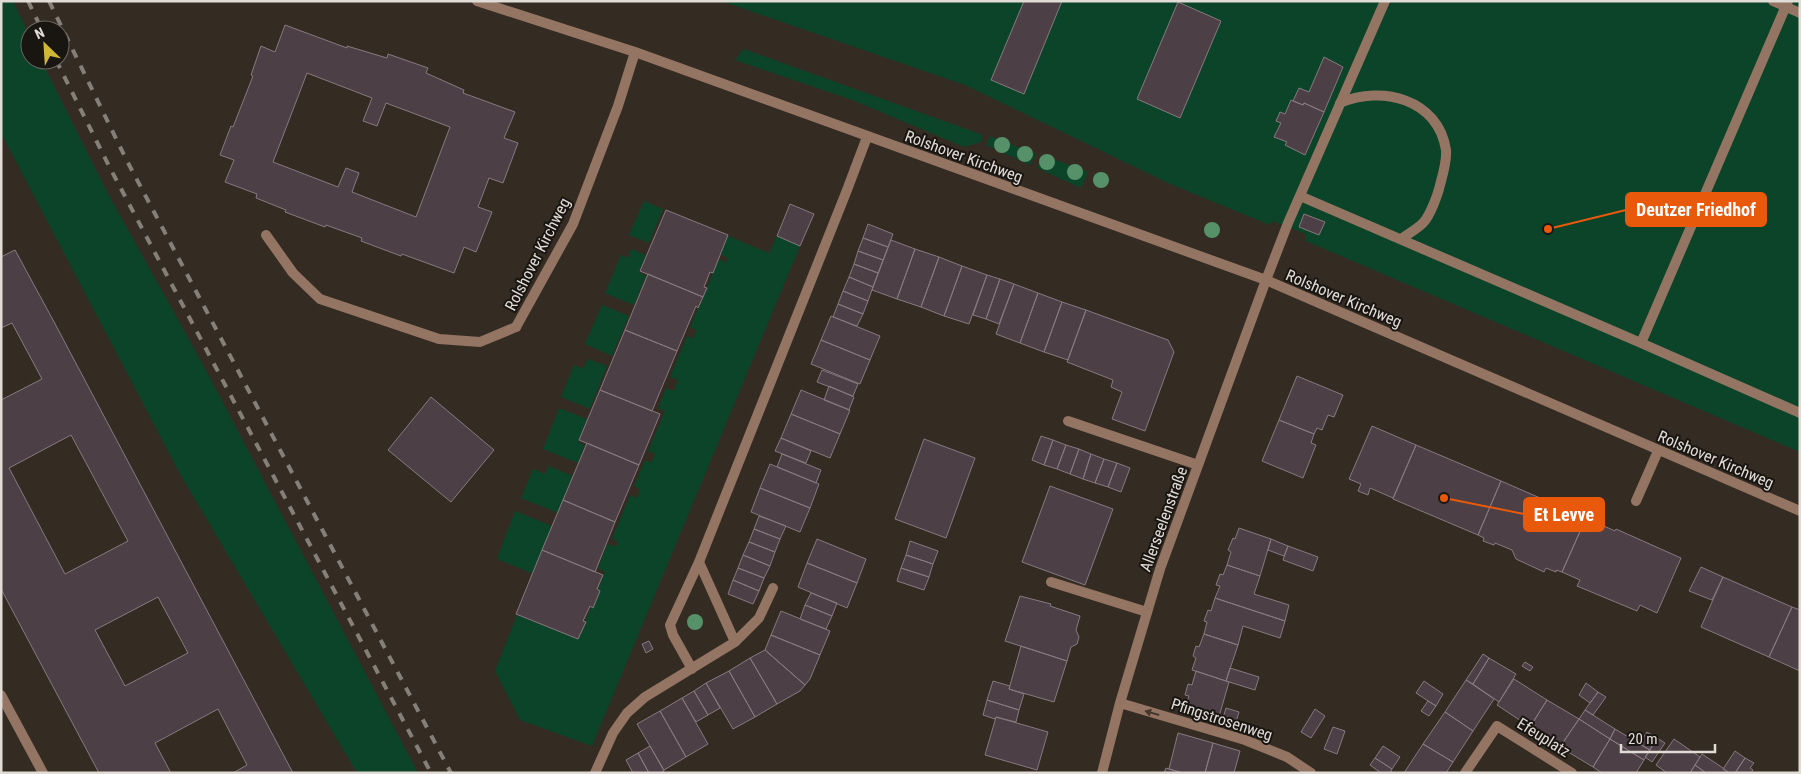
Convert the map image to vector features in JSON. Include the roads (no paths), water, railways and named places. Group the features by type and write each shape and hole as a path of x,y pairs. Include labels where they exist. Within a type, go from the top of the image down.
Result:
{"street":[{"name":"Rolshover Kirchweg","path":"477,1 635,52 1266,280 1800,511"},
{"path":"1384,1 1300,196 1800,413"},
{"path":"1773,1 1787,4 1800,13"},
{"path":"1641,343 1787,4"},
{"name":"Rolshover Kirchweg","path":"266,235 293,273 320,299 439,339 480,342 516,327 573,224 618,106 635,52"},
{"path":"1340,103 1352,98 1368,96 1402,99 1416,104 1432,118 1442,133 1446,152 1438,193 1424,222 1401,239"},
{"path":"692,669 670,625 699,562 847,190 866,137"},
{"name":"Allerseelenstraße","path":"1102,773 1120,703 1160,569 1266,280 1300,196"},
{"path":"1068,421 1198,465"},
{"path":"1636,501 1658,450"},
{"path":"699,562 735,642"},
{"path":"1052,582 1147,612"},
{"path":"595,773 613,733 627,713 645,696 735,642 759,618 773,588"},
{"path":"1,696 43,773"},
{"name":"Pfingstrosenweg","path":"1120,703 1245,740 1288,757 1311,773"},
{"name":"Efeuplatz","path":"1465,773 1497,726 1572,773"}],"railway":[{"path":"28,1 37,20"},
{"path":"49,1 126,159 451,773"},
{"path":"61,70 110,168 431,773"}],"place":[{"name":"Deutzer Friedhof","path":"1548,229"},
{"name":"Et Levve","path":"1444,498"}]}
